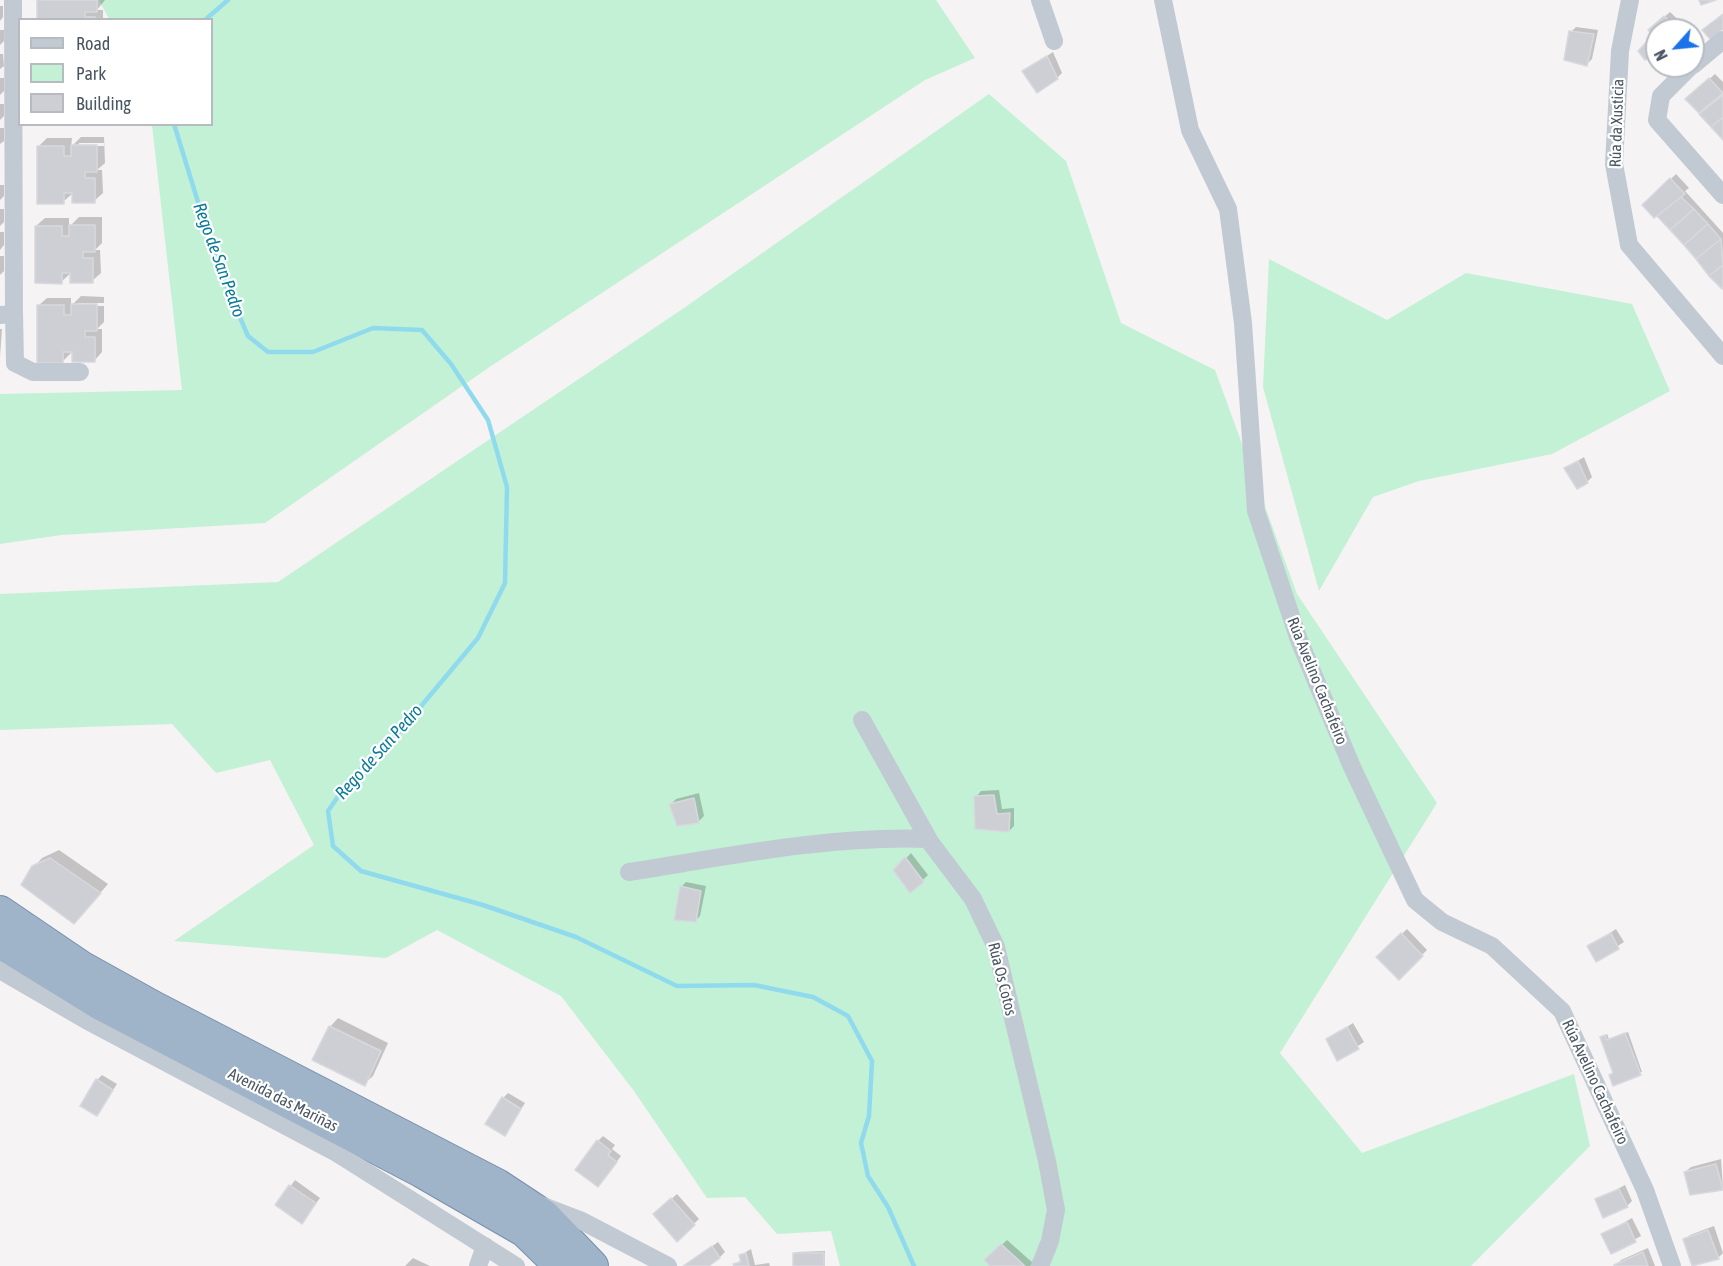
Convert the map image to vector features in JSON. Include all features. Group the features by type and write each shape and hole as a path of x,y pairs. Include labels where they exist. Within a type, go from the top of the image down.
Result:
{"highway":[{"name":"Avenida das Mariñas","path":"0,912 23,930 92,973 497,1185 544,1216 592,1266"},
{"name":"Avenida das Mariñas","path":"0,942 99,1003 421,1171 525,1231 561,1266"}],"street":[{"path":"13,0 7,314 15,363 33,372 80,372"},
{"path":"1040,0 1054,41"},
{"name":"Rúa Avelino Cachafeiro","path":"1163,0 1190,130 1228,209 1243,323 1256,511 1299,640 1352,767 1415,900 1442,922 1492,946 1562,1011 1645,1190 1672,1266"},
{"name":"Rúa da Xusticia","path":"1630,0 1620,51 1614,164 1629,244 1723,356"},
{"path":"1705,55 1723,40"},
{"path":"1679,78 1662,96 1657,120 1723,195"},
{"name":"Rúa Os Cotos","path":"862,720 928,839 973,899 996,947 1047,1161 1056,1210 1050,1240 1040,1266"},
{"path":"629,872 805,846 902,838 928,839"},
{"name":"Avenida das Mariñas","path":"0,970 86,1020 335,1152 516,1266"},
{"name":"Avenida das Mariñas","path":"520,1199 582,1221 667,1265"},
{"path":"478,1266 485,1246"}],"green space":[{"path":"99,0 936,0 975,58 925,80 491,366 265,523 61,535 0,544 0,394 182,390 152,126 213,126 213,18 108,18"},
{"path":"989,94 1066,161 1121,323 1215,370 1297,594 1437,803 1280,1053 1362,1153 1574,1074 1590,1146 1471,1266 840,1266 831,1231 777,1234 745,1197 707,1198 634,1091 561,996 437,930 386,958 174,941 314,845 270,760 216,773 172,724 0,730 0,594 278,582 681,310"},
{"path":"1269,259 1387,320 1466,273 1632,304 1670,391 1552,454 1419,481 1373,497 1319,591 1263,387"}],"building":[{"path":"37,0 97,0 97,12 85,12 85,17 95,18 37,18"},
{"path":"1699,0 1716,0 1701,5"},
{"path":"1723,14 1723,29 1711,40 1705,33 1705,28"},
{"path":"1569,31 1594,34 1587,66 1564,60"},
{"path":"1645,44 1645,60 1638,51"},
{"path":"1047,56 1058,79 1037,93 1022,71"},
{"path":"1709,78 1723,93 1699,113 1685,99"},
{"path":"1723,95 1723,117 1711,127 1699,114"},
{"path":"1723,117 1723,140 1711,127"},
{"path":"71,145 97,145 97,172 85,172 85,178 95,178 95,203 72,203 72,193 64,193 64,204 37,204 37,146 64,146 64,156 71,156"},
{"path":"1670,178 1685,194 1654,218 1642,205"},
{"path":"1681,197 1694,209 1670,230 1657,216"},
{"path":"1694,209 1708,224 1684,245 1670,230"},
{"path":"1708,224 1721,239 1696,259 1684,245"},
{"path":"69,225 95,225 95,252 83,252 83,258 93,258 93,283 70,283 70,273 62,273 62,284 35,283 35,226 62,226 62,236 69,236"},
{"path":"1721,239 1723,265 1709,276 1696,259"},
{"path":"1723,265 1723,288 1722,289 1709,276"},
{"path":"71,304 97,304 97,331 85,331 85,337 95,337 95,362 72,362 72,352 63,352 63,363 37,363 37,305 64,305 64,315 71,315"},
{"path":"1578,461 1588,483 1577,489 1564,468"},
{"path":"994,795 997,814 1010,813 1009,832 975,829 974,796"},
{"path":"694,798 699,823 677,826 669,804"},
{"path":"905,857 924,882 910,893 893,870"},
{"path":"50,858 101,893 74,924 21,885 32,866"},
{"path":"680,886 701,891 696,922 674,920"},
{"path":"1401,933 1423,956 1399,980 1376,957"},
{"path":"1611,933 1619,949 1596,962 1587,946"},
{"path":"329,1026 381,1051 365,1086 312,1060"},
{"path":"1347,1027 1359,1049 1337,1061 1326,1039"},
{"path":"1625,1033 1641,1075 1613,1086 1609,1075 1613,1073 1600,1037 1605,1035 1607,1040"},
{"path":"96,1079 113,1090 97,1116 80,1106"},
{"path":"502,1097 521,1109 505,1136 485,1124"},
{"path":"597,1140 611,1151 608,1155 617,1162 598,1187 575,1170"},
{"path":"1716,1164 1723,1190 1690,1195 1684,1172"},
{"path":"289,1185 316,1203 302,1224 275,1205"},
{"path":"1619,1189 1628,1207 1603,1218 1595,1199"},
{"path":"671,1198 695,1225 677,1242 653,1214"},
{"path":"1627,1222 1636,1242 1611,1254 1601,1234"},
{"path":"1708,1230 1719,1259 1692,1266 1683,1239"},
{"path":"1001,1244 1025,1266 990,1266 984,1260"},
{"path":"712,1246 720,1258 709,1266 683,1266"},
{"path":"1643,1252 1648,1266 1614,1266 1614,1265"},
{"path":"746,1253 749,1266 734,1266 733,1264 741,1262 739,1255"},
{"path":"793,1253 824,1253 824,1266 793,1266"}],"waterway":[{"name":"Rego de San Pedro","path":"207,18 228,0"},
{"name":"Rego de San Pedro","path":"175,126 217,264 248,336 268,352 313,352 373,328 422,330 451,364 488,420 507,487 505,583 478,638 402,729 348,782 328,811 333,846 361,871 483,905 576,937 677,986 754,985 813,997 848,1016 872,1061 869,1116 861,1143 868,1176 888,1207 914,1266"}]}
